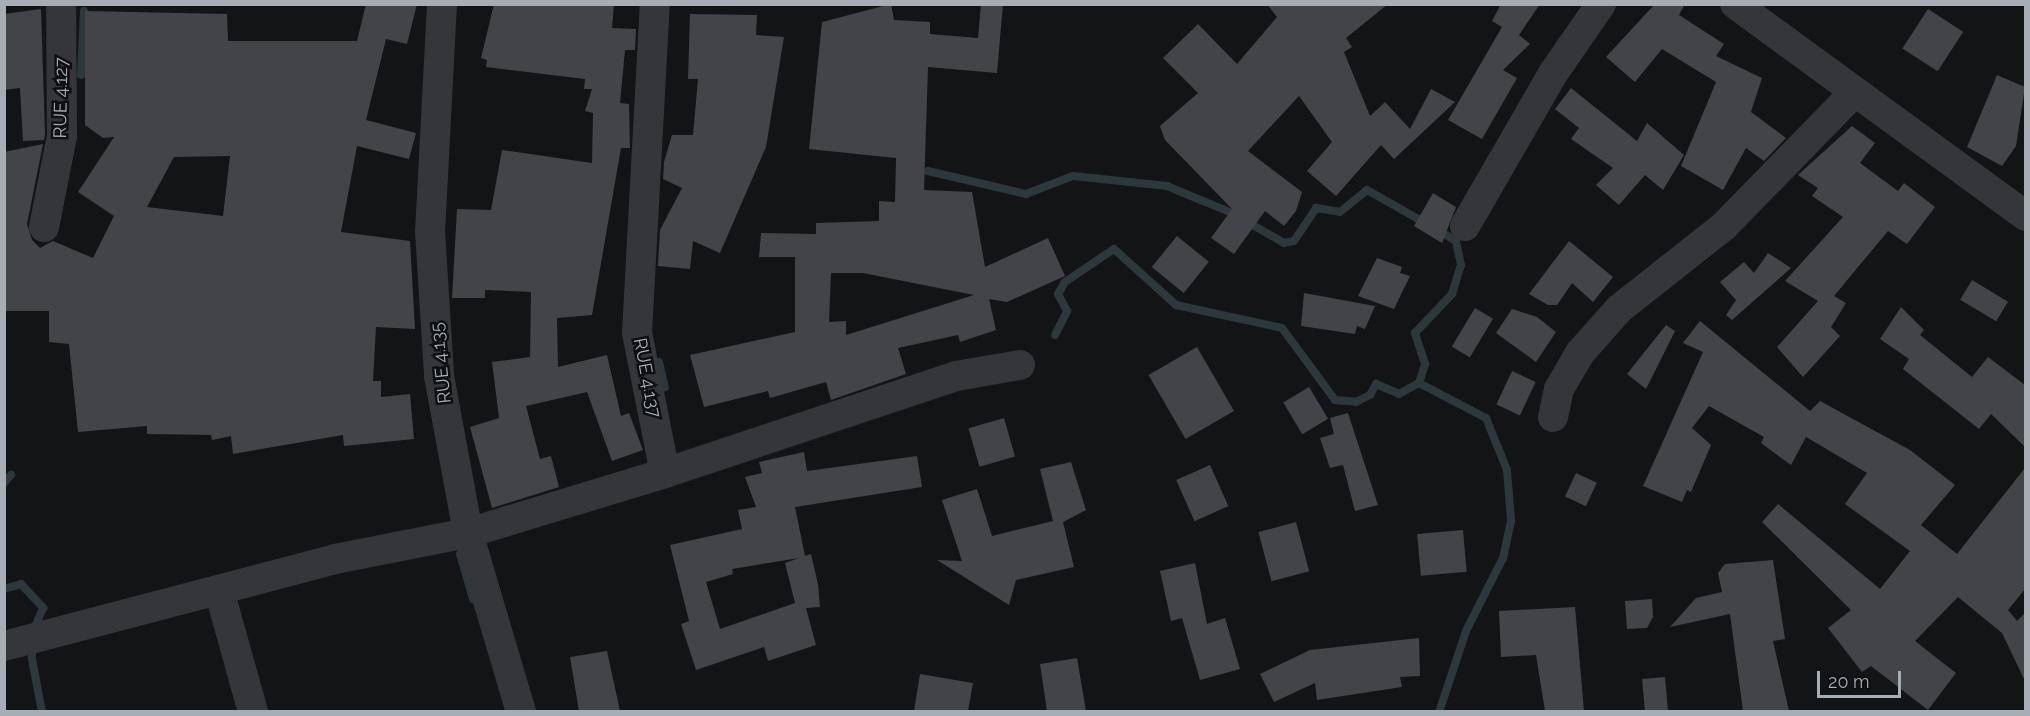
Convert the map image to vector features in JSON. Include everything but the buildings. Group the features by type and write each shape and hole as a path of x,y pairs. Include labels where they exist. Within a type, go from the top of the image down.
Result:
{"street":[{"name":"RUE 4.127","path":"44,227 62,136 61,4"},
{"name":"RUE 4.135","path":"442,4 430,231 440,376 468,533 521,711"},
{"name":"RUE 4.137","path":"655,4 637,333 666,473"},
{"path":"1465,226 1554,72 1601,4"},
{"path":"1735,4 2025,216"},
{"path":"1553,417 1559,389 1580,353 1619,309 1724,226 1854,93"},
{"path":"4,646 335,559 468,533 666,473 946,379 1020,365"},
{"path":"219,590 253,711"}],"waterway":[{"path":"81,75 84,11"},
{"path":"928,171 1026,194 1073,176 1167,186 1232,213 1284,243 1294,241 1316,208 1340,212 1367,190 1427,224"},
{"path":"1419,383 1425,364 1415,333 1452,294 1461,265 1456,241 1438,230"},
{"path":"1055,335 1067,311 1058,294 1065,282 1114,249 1176,305 1282,328 1335,400 1356,402 1370,395 1376,384 1399,394 1419,383 1486,418 1507,470 1511,521 1503,558 1466,631 1439,712"},
{"path":"659,362 665,387"},
{"path":"4,483 11,475"},
{"path":"460,554 473,599"},
{"path":"4,589 21,584 43,608 32,634 32,659 42,712"}]}
